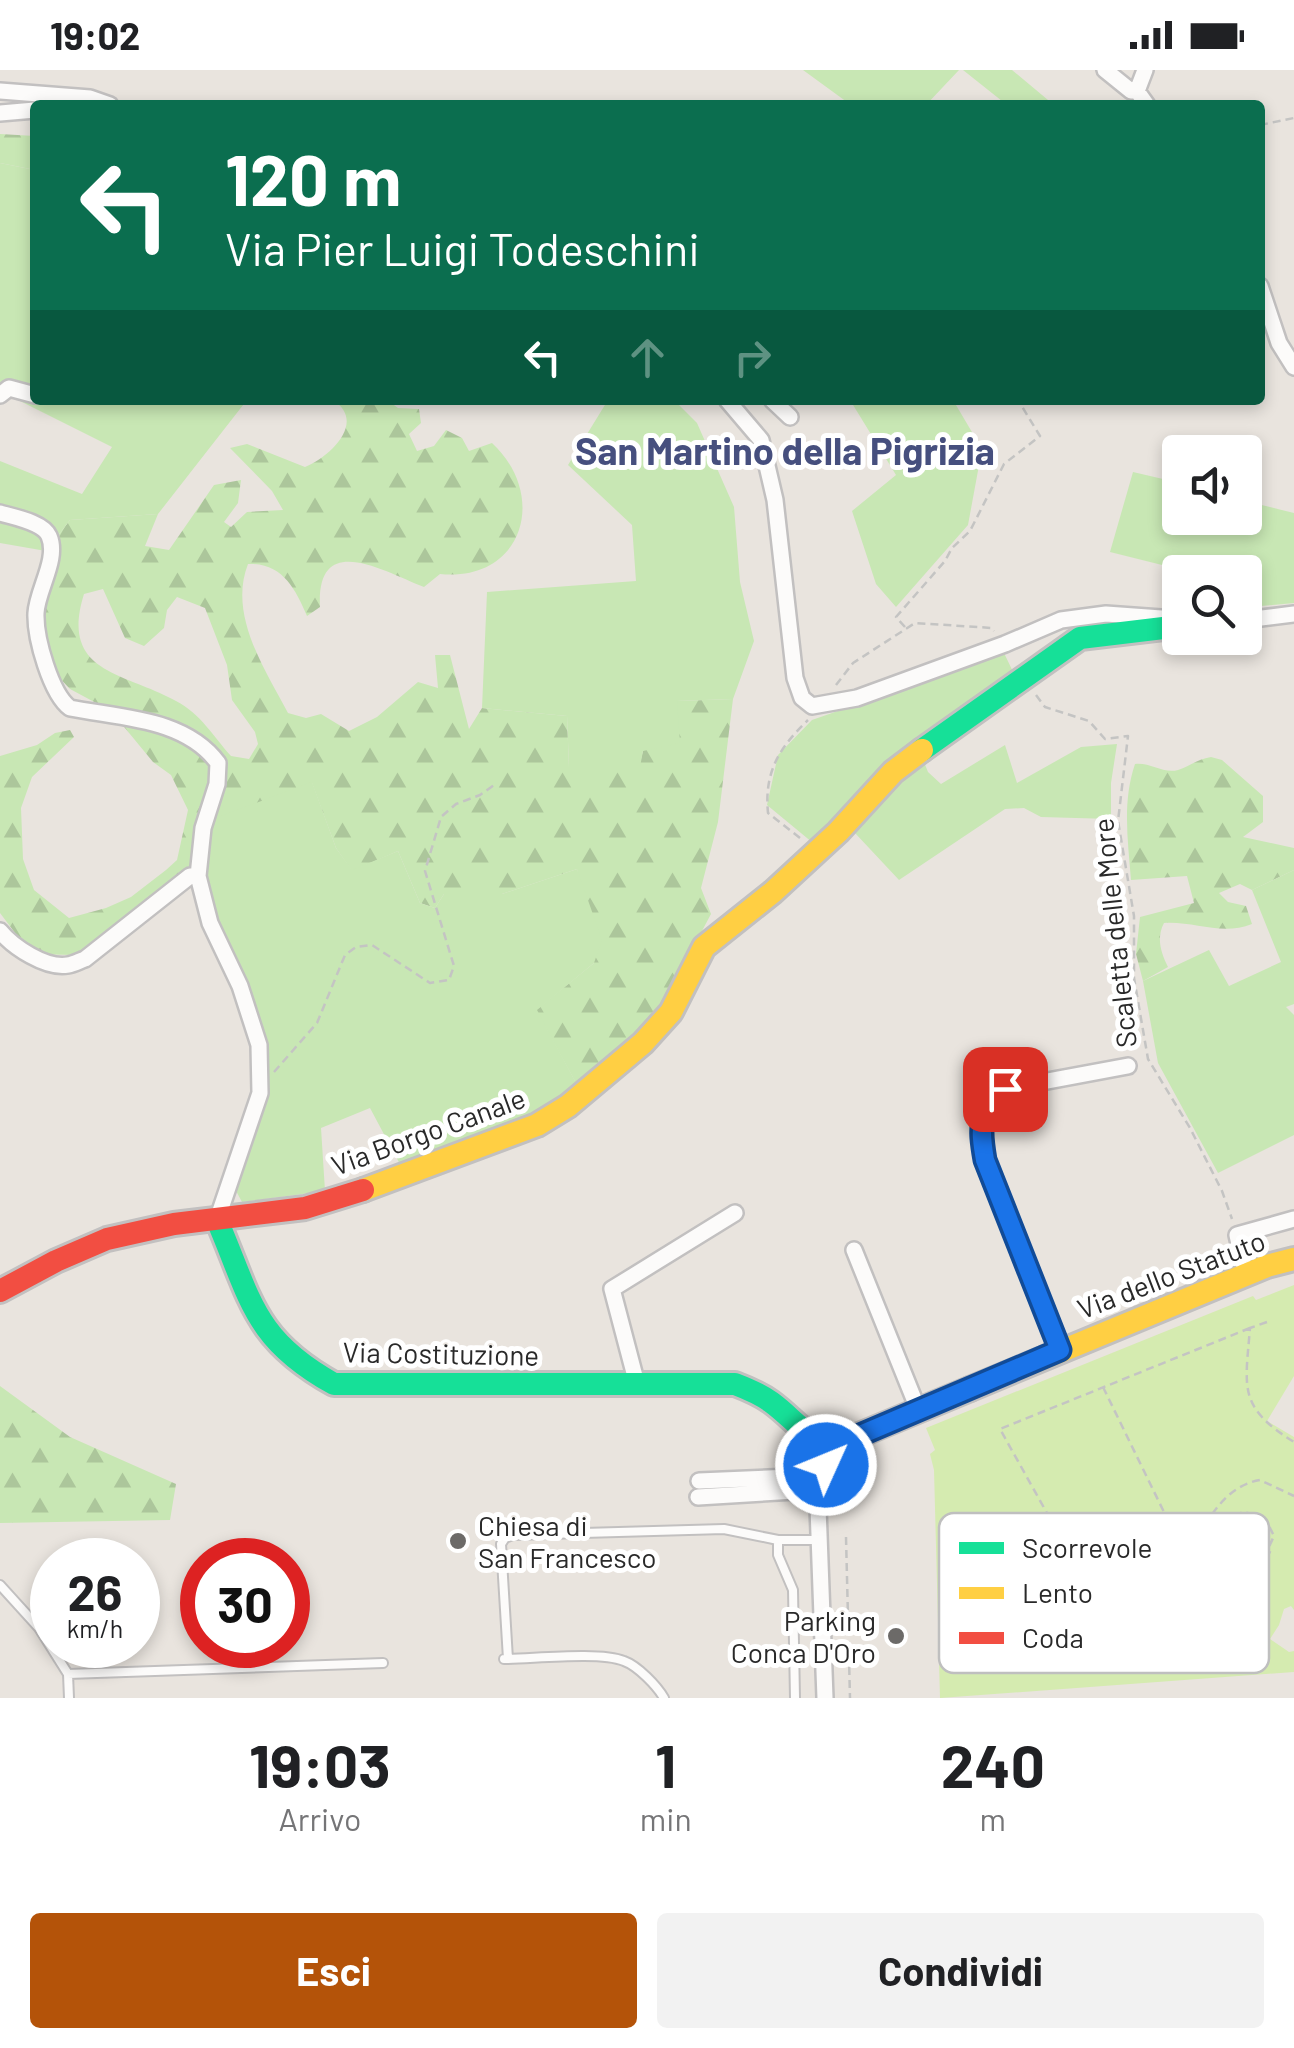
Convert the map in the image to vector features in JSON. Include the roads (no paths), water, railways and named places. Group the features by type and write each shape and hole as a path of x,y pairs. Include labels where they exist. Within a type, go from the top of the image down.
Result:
{"street":[{"path":"1105,70 1142,98 1145,70"},
{"path":"0,91 96,100"},
{"path":"0,112 30,110"},
{"path":"1265,302 1278,344 1294,366"},
{"path":"0,394 9,388 30,394"},
{"path":"731,405 761,440 776,500 795,678 802,698 812,706 857,698 1061,620 1106,614 1162,620"},
{"path":"777,405 790,417"},
{"path":"0,513 34,524 46,530 50,538 49,562 36,614 44,659 60,701 70,708 168,728 197,742 218,763 203,828 198,876 210,924 251,1014 258,1045 260,1088 217,1220"},
{"path":"1262,618 1294,614"},
{"name":"Via Borgo Canale","path":"0,1291 107,1240 174,1224 306,1208 399,1178 537,1124 568,1106 643,1043 671,1012 704,947 773,892 893,772 1080,638 1162,625"},
{"path":"0,931 10,944 66,966 85,958 190,876 198,876"},
{"path":"1060,1350 985,1160 980,1129 988,1106 1005,1089 1128,1066"},
{"path":"637,1384 612,1289 734,1213"},
{"path":"1246,1275 1237,1235 1294,1219"},
{"name":"Via Costituzione","path":"217,1220 258,1321 278,1348 304,1370 334,1384 735,1384 774,1403 804,1433 817,1440 832,1441"},
{"path":"854,1250 918,1410"},
{"name":"Via dello Statuto","path":"832,1441 846,1441 1060,1350 1294,1259"},
{"path":"825,1698 816,1480 826,1465 832,1441"},
{"path":"698,1489 790,1477 816,1480"}],"lane":[{"path":"664,1698 659,1689 624,1660 506,1659 502,1544 505,1538 724,1529 778,1540 819,1540"},
{"path":"778,1540 778,1555 793,1590 794,1698"},
{"path":"0,1585 39,1628 68,1674 69,1698"},
{"path":"68,1674 382,1663"}],"place":[{"name":"Chiesa di San Francesco","path":"458,1541"},
{"name":"Parking Conca D'Oro","path":"896,1636"}],"district":[{"name":"San Martino della Pigrizia","path":"785,450"}]}
